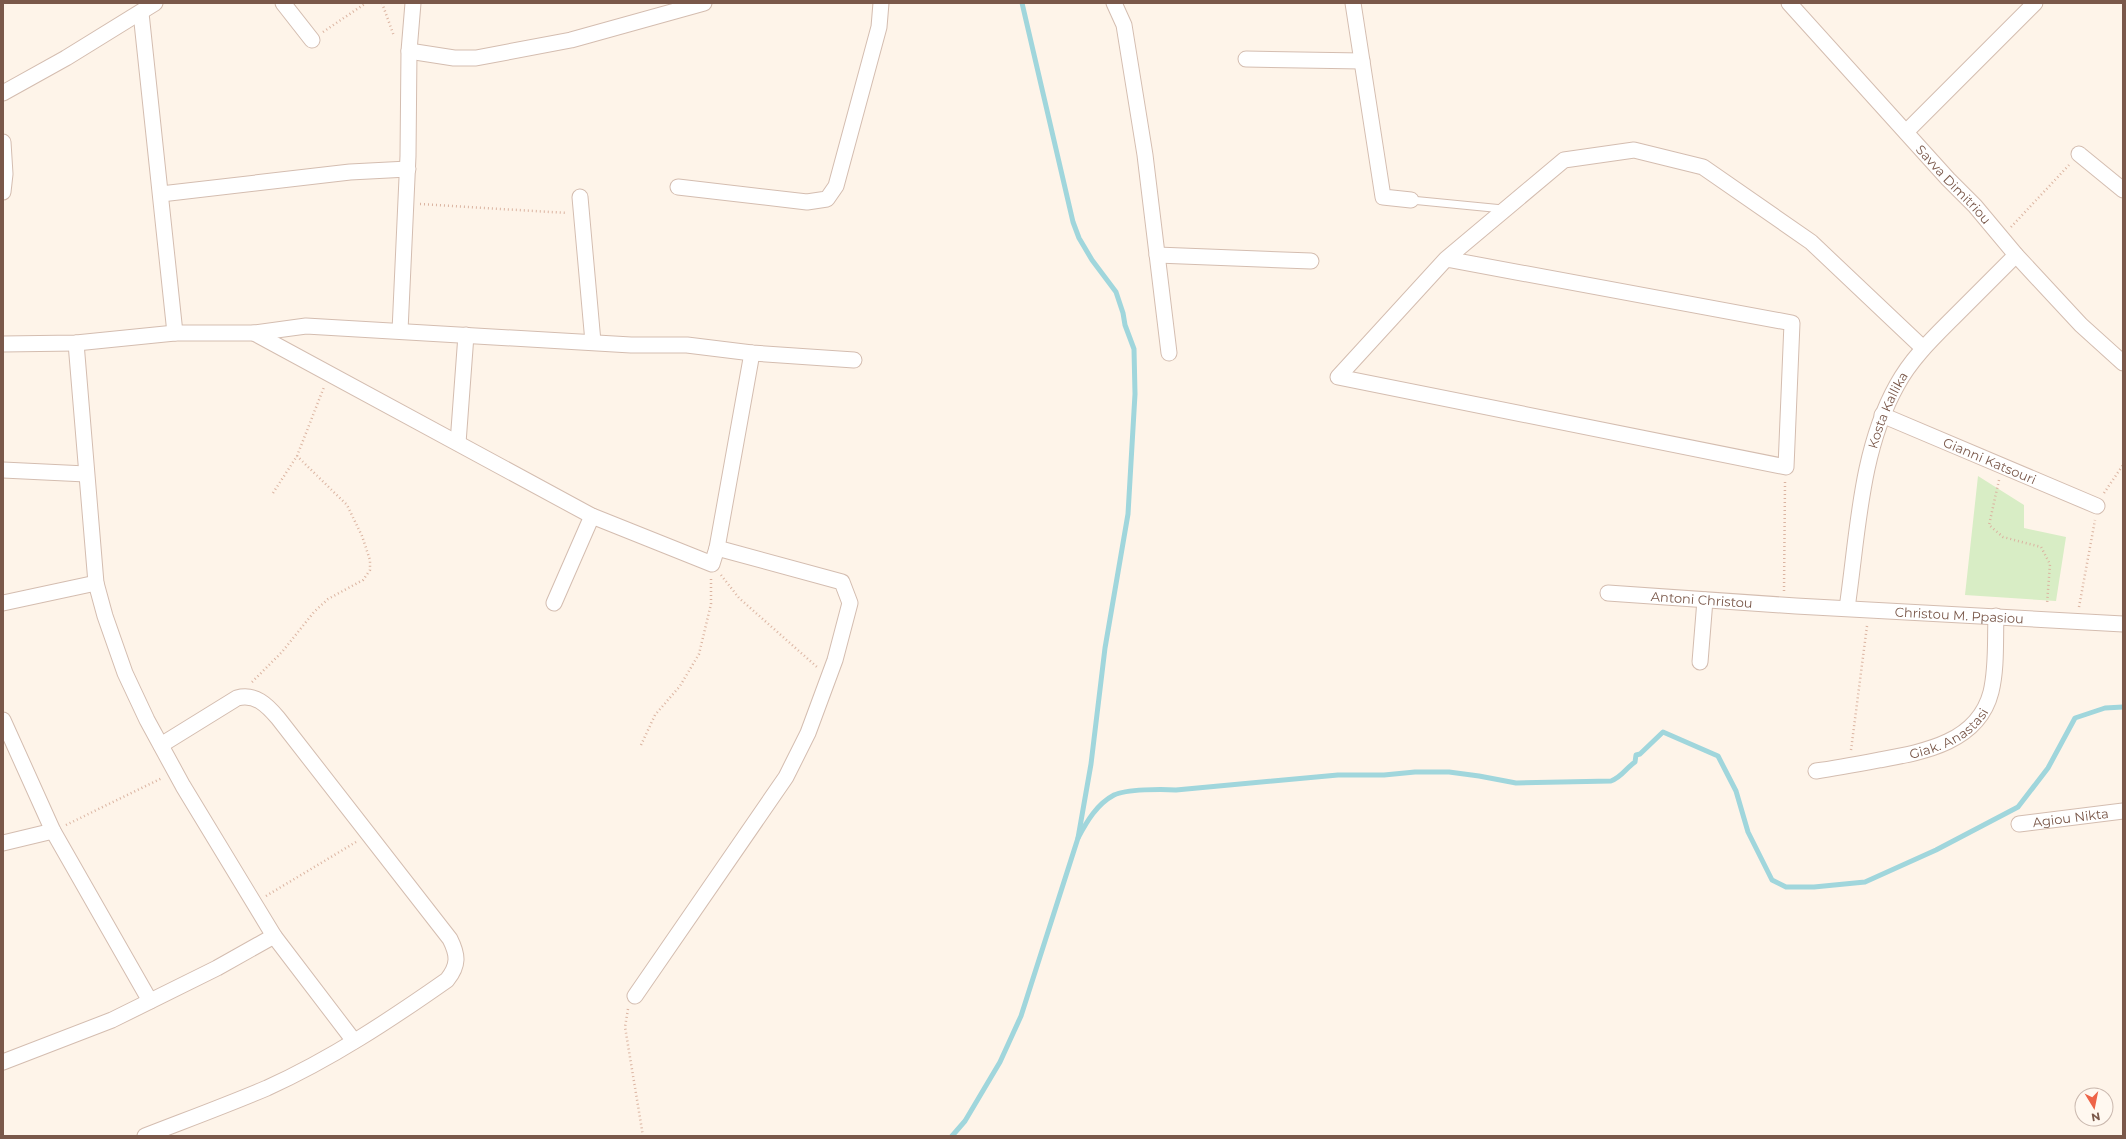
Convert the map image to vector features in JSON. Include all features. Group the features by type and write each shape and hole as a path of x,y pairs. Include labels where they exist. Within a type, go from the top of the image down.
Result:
{"street":[{"path":"3,93 66,58 155,3"},
{"path":"283,3 312,40"},
{"path":"400,331 408,169 409,51 413,3"},
{"path":"409,51 454,58 476,58 571,40 704,3"},
{"path":"678,187 807,202 827,199 836,186 879,27 881,3"},
{"path":"1114,3 1124,25 1145,155 1169,353"},
{"path":"1353,3 1382,198 1411,200"},
{"name":"Savva Dimitriou","path":"1789,3 1975,206 2016,255 2081,325 2123,362"},
{"path":"1906,132 2035,3"},
{"path":"141,13 175,333"},
{"path":"1246,59 1362,61"},
{"path":"3,142 5,174 3,192"},
{"path":"1446,259 1792,323 1786,467 1338,377 1446,259 1564,160 1634,150 1703,167 1811,242 1923,348"},
{"path":"2079,154 2123,190"},
{"path":"161,194 350,172 408,169"},
{"path":"580,197 593,342"},
{"path":"1157,255 1311,261"},
{"name":"Kosta Kallika","path":"1847,608 1866,473 1871,446 1882,415 1897,384 1923,348 2016,255"},
{"path":"3,344 76,343 175,333 254,333 306,326 593,342 687,345 752,353 854,360"},
{"path":"254,333 592,516 712,564 717,548 752,353"},
{"path":"458,443 466,335"},
{"path":"76,343 96,584 105,616 125,673 175,772 253,904 274,936 354,1041"},
{"name":"Gianni Katsouri","path":"1882,415 2097,506"},
{"path":"3,470 86,474"},
{"path":"554,603 592,516"},
{"path":"635,996 786,777 808,733 829,677 850,602 842,582 717,548"},
{"path":"3,603 96,584"},
{"name":"Antoni Christou","path":"1608,593 1790,605"},
{"path":"1700,662 1705,600"},
{"name":"Christou M. Ppasiou","path":"1790,605 2123,624"},
{"name":"Giak. Anastasi","path":"1816,771 1914,754 1937,747 1957,738 1974,723 1981,714 1991,693 1996,616"},
{"path":"146,1136 267,1088 306,1069 403,1011 447,980 453,973 457,960 450,939 278,718 260,700 244,696 229,702 161,745"},
{"path":"3,722 53,831 150,1002"},
{"name":"Agiou Nikta","path":"2019,824 2123,811"},
{"path":"3,843 53,831"},
{"path":"3,1062 112,1020 217,968 274,936"}],"lane":[{"path":"1411,200 1505,209"}],"path":[{"path":"312,40 366,3"},
{"path":"2001,237 2079,154"},
{"path":"406,203 582,214"},
{"path":"273,493 297,456 329,373"},
{"path":"244,696 258,674 282,652 314,612 328,598 362,580 370,570 370,560 362,536 347,505 297,456"},
{"path":"2076,621 2097,506 2107,487 2123,465"},
{"path":"2002,466 1989,525 2003,537 2041,547 2050,564 2046,619"},
{"path":"1786,467 1790,605"},
{"path":"712,564 739,598 829,677"},
{"path":"641,745 656,715 680,686 699,654 711,604 712,564"},
{"path":"1850,765 1869,610"},
{"path":"53,831 175,772"},
{"path":"253,904 368,834"},
{"path":"635,996 627,1012 624,1027 643,1136"}],"green space":[{"path":"1978,476 2024,505 2024,528 2066,537 2056,601 1965,595"}],"waterway":[{"path":"952,1136 965,1121 1000,1062 1021,1016 1078,838 1091,764 1105,648 1128,514 1135,394 1134,349 1125,325 1123,313 1116,292 1092,260 1079,238 1073,222 1022,3"},
{"path":"1078,838 1089,819 1102,803 1114,795 1135,791 1176,790 1338,775 1384,775 1415,772 1449,772 1516,783 1611,781 1632,765 1635,762 1636,755 1640,754 1663,732 1718,756 1736,791 1748,832 1772,880 1786,887 1814,887 1865,882 1936,850 2018,807 2048,768 2075,718 2105,708 2123,707"}]}
